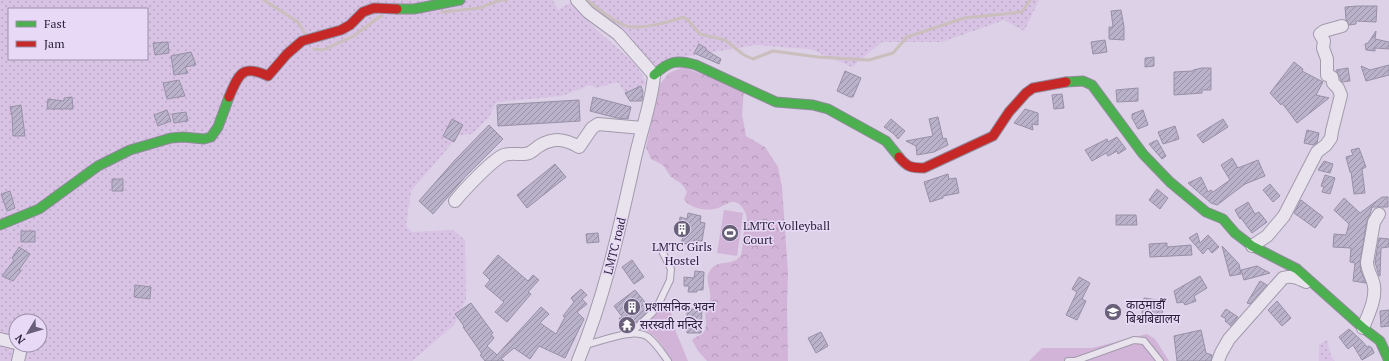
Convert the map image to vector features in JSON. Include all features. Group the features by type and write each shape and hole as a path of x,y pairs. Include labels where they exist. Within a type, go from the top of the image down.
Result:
{"street":[{"path":"0,225 38,210 62,194 98,166 117,156 150,143 168,138 183,137 200,140 210,138 215,134 221,124 237,78 244,71 250,70 268,76 287,54 302,41 341,30 350,25 363,12 374,8 414,9 460,0"},
{"path":"577,0 588,12 618,34 654,75 671,63 682,61 696,65 776,102 828,109 886,141 905,164 913,168 924,168 993,136 1009,112 1026,93 1033,88 1074,81 1083,81 1092,85 1143,154 1170,182 1206,212 1223,219 1235,233 1252,246 1297,269 1363,328 1380,341 1389,361"},
{"path":"1252,246 1267,236 1284,216 1317,152 1326,145 1331,138 1341,95 1338,88 1333,83 1332,77 1327,76 1327,59 1323,48 1324,40 1320,34 1324,31 1342,26"},
{"name":"LMTC road","path":"578,361 596,314 612,260 642,128 653,88 654,75"},
{"path":"455,201 463,190 505,154 529,153 548,141 557,140 566,140 579,147 592,128 598,124 642,128"},
{"path":"1363,328 1371,308 1374,285 1367,267 1367,262 1374,222 1379,214"},
{"path":"1218,361 1229,339 1282,278 1288,276 1296,277 1321,289"}],"lane":[{"path":"630,334 653,312 670,280 671,269 663,253"},
{"path":"584,345 630,334 641,334 649,338 668,361"},
{"path":"1068,361 1076,361 1134,340 1144,341 1160,361"}],"shaded area":[{"path":"0,0 553,0 558,10 570,3 599,32 634,63 646,84 625,93 618,82 596,88 590,85 562,96 496,102 489,117 472,134 459,135 411,191 406,226 412,232 453,230 465,240 466,299 454,325 412,361 0,361"},
{"path":"587,0 1039,0 1024,31 1004,20 942,42 882,42 852,67 810,49 756,45 677,58 655,67"},
{"path":"1327,340 1331,356 1335,361 1319,361 1319,345"}],"green space":[{"path":"683,67 744,90 742,114 746,136 765,147 778,167 782,187 788,272 788,361 707,361 698,351 692,340 703,333 705,329 705,309 710,296 708,281 709,273 714,266 734,261 741,255 747,219 741,206 735,202 710,210 693,207 684,199 687,192 682,184 671,177 663,165 651,159 646,147 660,84 669,73"},
{"name":"LMTC Volleyball Court","path":"724,210 743,213 737,256 717,253"},
{"path":"660,307 668,308 671,312 676,332 688,361 672,361 656,338 641,329"},
{"path":"1147,334 1155,339 1169,361 1029,361 1042,348 1092,348"}],"building":[{"path":"1377,6 1376,22 1356,21 1356,24 1349,25 1346,20 1345,7"},
{"path":"1121,10 1124,27 1124,40 1109,39 1109,27 1113,27 1111,11"},
{"path":"1376,31 1375,39 1389,42 1389,49 1375,48 1375,51 1366,50 1365,44 1368,43"},
{"path":"1105,40 1107,52 1093,54 1091,42"},
{"path":"168,42 169,53 155,55 153,43"},
{"path":"699,44 721,59 719,64 694,53"},
{"path":"191,52 196,65 185,67 188,73 174,75 171,56"},
{"path":"1154,57 1154,66 1145,67 1145,58"},
{"path":"1294,62 1303,69 1302,71 1323,82 1316,95 1329,98 1297,123 1282,103 1281,105 1270,93"},
{"path":"1389,65 1389,75 1366,81 1361,66 1370,70"},
{"path":"1202,68 1211,68 1211,90 1202,90 1202,93 1174,95 1174,72 1193,71"},
{"path":"1348,68 1350,81 1342,82 1336,70"},
{"path":"845,71 861,78 853,97 837,91"},
{"path":"179,80 185,96 167,99 163,83"},
{"path":"641,86 643,92 642,101 630,101 625,93"},
{"path":"1138,88 1138,101 1117,102 1116,90"},
{"path":"1062,94 1064,108 1054,109 1052,95"},
{"path":"72,97 73,109 47,109 48,99 64,101 64,98"},
{"path":"593,97 631,107 628,119 617,118 590,111"},
{"path":"579,100 580,121 498,126 497,105"},
{"path":"21,105 25,136 13,136 10,107"},
{"path":"1025,109 1038,113 1038,125 1032,124 1033,130 1014,123"},
{"path":"167,110 171,121 158,126 154,115"},
{"path":"1143,110 1148,125 1138,129 1132,118 1132,114"},
{"path":"186,112 188,121 174,123 172,114"},
{"path":"938,117 943,139 946,138 948,145 934,152 917,155 916,146 906,141 933,136 929,119"},
{"path":"452,119 463,125 454,142 443,136"},
{"path":"891,119 905,131 898,139 884,127"},
{"path":"1223,119 1228,127 1203,143 1197,135"},
{"path":"489,125 503,139 465,177 433,214 419,201 455,160"},
{"path":"1175,126 1179,139 1163,144 1158,132"},
{"path":"1307,130 1319,133 1317,143 1313,145 1304,143"},
{"path":"1117,137 1126,149 1118,154 1117,151 1108,156 1106,153 1092,161 1085,150 1107,139 1108,142"},
{"path":"1157,140 1166,156 1162,159 1149,144"},
{"path":"1359,148 1366,167 1362,169 1365,193 1354,194 1351,172 1346,157 1353,155 1351,150"},
{"path":"1232,158 1238,168 1258,160 1265,176 1245,184 1217,205 1211,203 1188,183 1201,177 1208,192 1211,190 1213,192 1230,180 1221,165"},
{"path":"1324,161 1333,164 1330,173 1318,170"},
{"path":"555,164 566,177 527,208 517,195"},
{"path":"948,174 949,179 956,178 959,193 943,196 943,198 930,202 924,182"},
{"path":"1325,175 1335,178 1330,194 1322,192 1324,187 1321,186"},
{"path":"112,179 123,179 123,191 112,191"},
{"path":"1270,184 1280,196 1273,202 1263,190"},
{"path":"1157,189 1168,198 1160,209 1149,200"},
{"path":"10,191 15,208 7,211 1,194"},
{"path":"1382,197 1388,197 1388,207 1372,207 1367,221 1360,262 1361,271 1366,283 1353,281 1355,263 1350,262 1351,248 1333,247 1334,234 1346,235 1349,224 1334,210 1344,198 1360,213"},
{"path":"1301,200 1323,217 1315,228 1294,213"},
{"path":"1248,202 1255,214 1259,212 1267,222 1252,233 1241,218 1240,219 1235,210"},
{"name":"LMTC Girls Hostel","path":"688,213 701,216 700,222 705,223 702,241 694,240 693,245 681,243 683,237 677,235 680,217 687,219"},
{"path":"1116,215 1136,215 1137,225 1116,225"},
{"path":"21,231 35,231 35,242 21,242"},
{"path":"598,233 599,242 587,243 586,234"},
{"path":"1197,233 1200,243 1208,235 1219,247 1212,253 1208,248 1203,254 1189,238"},
{"path":"1379,238 1389,239 1389,247 1381,248 1380,276 1375,262"},
{"path":"1167,243 1167,247 1191,245 1192,255 1150,257 1149,244"},
{"path":"1222,246 1239,264 1241,274 1230,276"},
{"path":"19,247 30,254 19,270 21,271 13,281 2,276 14,260 12,258"},
{"path":"498,255 528,281 533,275 539,280 528,292 531,294 507,322 495,312 504,302 485,286 490,280 483,273"},
{"path":"632,260 644,277 634,284 622,267"},
{"path":"1257,266 1270,273 1244,280 1241,270"},
{"path":"695,271 704,272 703,290 688,292 689,286 684,286 684,277 694,278"},
{"path":"1200,276 1207,288 1194,296 1196,301 1185,305 1183,302 1177,303 1174,291"},
{"path":"1079,277 1090,283 1082,299 1086,301 1077,320 1066,315 1077,292 1072,289"},
{"path":"1260,281 1267,285 1250,304 1247,303"},
{"path":"135,285 151,287 150,299 134,297"},
{"path":"581,289 587,295 582,299 587,304 577,312 584,319 565,358 539,346 530,359 514,348 501,359 504,361 485,361 480,355 482,354 455,314 471,303 493,333 491,334 494,338 487,346 497,355 541,307 549,314 540,323 556,334 565,317 563,316 574,302 571,298"},
{"name":"प्रशासनिक भवन","path":"635,290 649,307 644,311 646,313 635,323 635,321 626,328 619,318 623,318 614,306"},
{"path":"1144,298 1164,301 1161,322 1141,320"},
{"path":"1277,301 1291,318 1282,326 1268,310"},
{"path":"687,309 702,309 701,333 687,333"},
{"path":"1226,309 1238,317 1231,326 1225,321 1226,319 1221,316"},
{"path":"1389,310 1389,326 1381,327 1380,311"},
{"path":"1349,329 1367,347 1369,346 1372,348 1374,353 1362,360 1353,345 1348,349 1339,337"},
{"path":"1201,330 1206,353 1212,355 1211,361 1177,361 1174,336"},
{"path":"821,332 828,346 816,353 808,338"}],"waterway":[{"path":"264,0 298,22 305,34"},
{"path":"442,12 480,8 500,0 507,0"},
{"path":"587,0 611,18 626,26 647,26 683,17 688,20 700,34 725,40 744,55 753,59 773,51 818,57 869,60 893,53 907,37 964,18 1022,12 1030,0"},
{"path":"314,49 323,50 354,36 382,16"}],"traffic: fast":[{"path":"397,9 414,9 460,0"},
{"path":"654,75 669,64 674,62 684,62 696,65 776,102 813,105 828,109 886,141 899,157"},
{"path":"1066,82 1083,81 1092,85 1143,154 1170,182 1206,212 1223,219 1235,233 1252,246 1297,269 1363,328 1380,341 1389,361"},
{"path":"0,225 39,209 98,166 130,150 171,138 183,137 204,139 211,137 218,127 229,97"}],"traffic: jam":[{"path":"229,97 236,82 243,73 253,71 260,72 268,76 287,54 302,41 341,30 350,25 363,12 374,8 397,9"},
{"path":"899,157 904,163 910,166 924,168 993,136 1009,112 1026,93 1033,88 1066,82"}],"place":[{"name":"LMTC Girls Hostel","path":"682,229"},
{"name":"LMTC Volleyball Court","path":"730,233"},
{"name":"प्रशासनिक भवन","path":"632,307"},
{"name":"काठमाडौँ बिश्वबिद्यालय","path":"1113,312"},
{"name":"सरस्वती मन्दिर","path":"627,325"}]}
